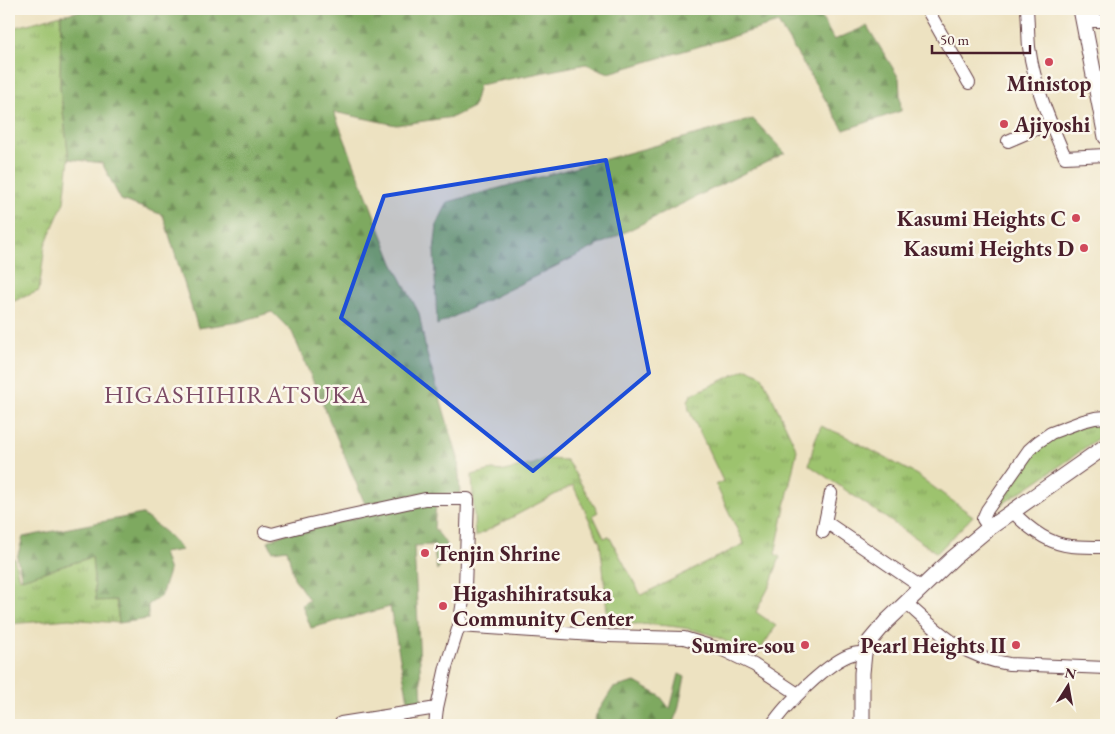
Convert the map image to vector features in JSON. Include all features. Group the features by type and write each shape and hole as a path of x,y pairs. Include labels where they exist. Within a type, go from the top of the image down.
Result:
{"street":[{"path":"927,9 969,84"},
{"path":"1027,9 1030,48 1036,80 1050,123 1065,157 1106,155"},
{"path":"1106,21 1082,15 1106,137"},
{"path":"1008,141 1050,123"},
{"path":"988,528 983,519 987,510 1029,450 1051,433 1083,421 1106,417"},
{"path":"862,725 862,673 864,653 870,641 922,587 988,528 1106,446"},
{"path":"832,493 825,527 922,587"},
{"path":"265,532 272,534 425,499 468,499 465,588 459,626 446,667 435,725"},
{"path":"1012,511 1042,537 1054,543 1070,546 1106,547"},
{"path":"906,603 950,641 978,656 993,661 1009,664 1106,668"},
{"path":"459,626 608,636 684,638 723,650 754,664 798,694"},
{"path":"772,725 798,694 828,668 853,654 864,653"},
{"path":"340,725 341,723 437,708"}],"highlighted area":[{"path":"606,160 649,373 533,471 341,318 384,196"}],"green space":[{"path":"90,9 817,9 834,40 867,26 899,78 901,111 844,130 778,23 609,73 586,64 479,85 473,107 453,117 396,125 334,112 393,263 419,313 426,351 458,458 460,494 418,494 365,504 292,332 272,312 239,322 198,328 163,215 121,200 102,163 69,159 60,87 61,15"},
{"path":"61,15 60,87 69,159 64,202 45,245 39,291 9,303 9,29"},
{"path":"753,119 785,153 437,325 434,251 437,224 448,202"},
{"path":"748,369 762,376 797,450 775,554 780,557 770,585 756,612 776,626 755,658 725,641 694,630 680,627 608,623 600,543 573,485 475,537 472,475 492,470 504,471 534,464 544,459 566,460 571,467 598,512 593,515 604,538 609,536 641,595 744,544 716,485 723,481 689,410 688,401 691,395"},
{"path":"1106,420 1106,432 1067,461 989,513 1030,453 1055,435"},
{"path":"821,426 843,435 917,475 973,516 937,553 809,465 815,440"},
{"path":"417,504 436,504 434,528 446,544 447,552 437,570 433,545 414,546 422,703 409,705 390,607 311,628 302,605 309,600 294,578 287,549 273,551 268,541 287,533"},
{"path":"142,514 166,533 182,550 163,553 169,571 161,596 148,605 148,619 119,623 116,600 96,601 92,557 22,579 17,558 23,537"},
{"path":"92,557 96,600 116,600 119,623 69,619 9,624 9,560 14,558 19,579"},
{"path":"679,674 685,677 678,710 672,725 594,725 596,715 613,688 635,682 660,696 670,709"}],"place":[{"name":"Ministop","path":"1049,62"},
{"name":"Ajiyoshi","path":"1004,124"},
{"name":"Kasumi Heights C","path":"1076,218"},
{"name":"Kasumi Heights D","path":"1084,248"},
{"name":"Tenjin Shrine","path":"425,553"},
{"name":"Higashihiratsuka Community Center","path":"443,606"},
{"name":"Sumire-sou","path":"805,645"},
{"name":"Pearl Heights II","path":"1016,645"}],"district":[{"name":"HIGASHIHIRATSUKA","path":"236,394"}]}
